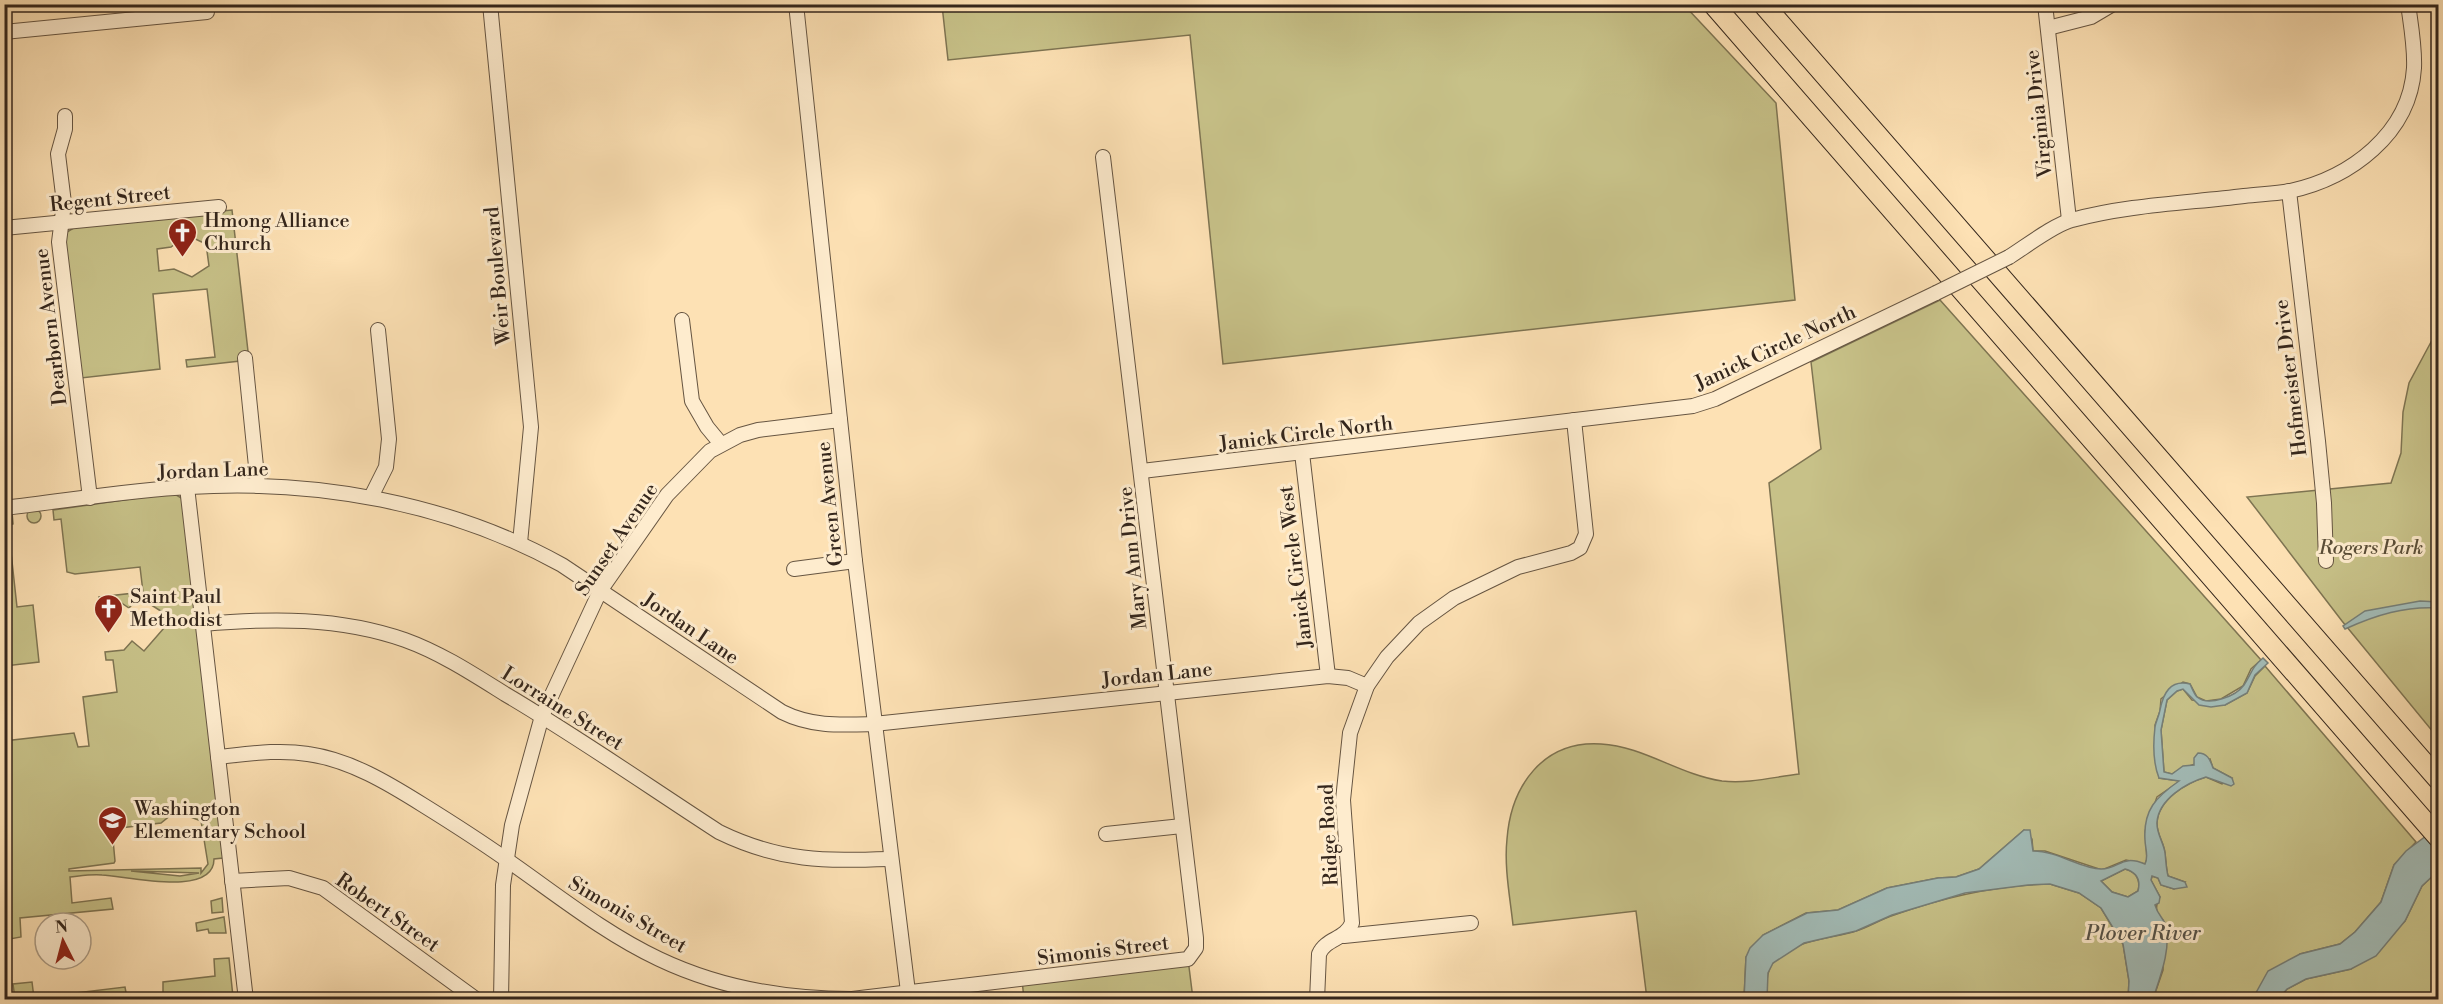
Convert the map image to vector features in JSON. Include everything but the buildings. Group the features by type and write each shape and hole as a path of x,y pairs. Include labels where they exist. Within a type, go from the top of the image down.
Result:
{"highway":[{"path":"1713,4 2439,837"},
{"path":"1763,4 2439,779"}],"street":[{"name":"Weir Boulevard","path":"490,4 531,428 520,543"},
{"name":"Green Avenue","path":"795,4 855,561 908,996"},
{"name":"Virginia Drive","path":"2045,4 2069,220"},
{"path":"2048,28 2091,17 2113,4"},
{"name":"Janick Circle North","path":"1142,471 1671,410 1715,399 2009,257 2069,220 2121,210 2289,191 2307,186 2343,171 2373,151 2385,139 2402,112 2411,86 2414,49 2408,4"},
{"path":"4,32 207,12"},
{"name":"Dearborn Avenue","path":"65,116 65,129 58,154 64,203 59,242 90,498"},
{"name":"Mary Ann Drive","path":"1103,158 1196,938 1193,955"},
{"name":"Hofmeister Drive","path":"2289,191 2318,441 2324,503 2326,561"},
{"name":"Regent Street","path":"4,228 219,207"},
{"path":"682,320 692,401 707,427 721,444"},
{"path":"371,496 386,467 389,439 378,330"},
{"path":"245,358 258,486"},
{"name":"Sunset Avenue","path":"501,999 501,911 512,825 542,716 600,591 667,495 700,459 721,444 740,435 773,426 840,420"},
{"name":"Ridge Road","path":"1344,936 1350,930 1352,916 1342,800 1345,767 1350,733 1367,686 1387,657 1419,623 1454,598 1518,567 1571,553 1580,548 1586,534 1574,420"},
{"name":"Janick Circle West","path":"1302,453 1328,676"},
{"name":"Jordan Lane","path":"4,508 187,487 258,486 371,496 414,507 520,543 562,565 794,718 824,725 874,724 1328,676 1340,676 1367,686"},
{"path":"187,487 246,999"},
{"path":"794,569 855,561"},
{"name":"Lorraine Street","path":"202,624 282,620 344,626 405,640 441,656 542,716 719,832 739,842 782,856 803,859 830,861 890,859"},
{"name":"Simonis Street","path":"218,757 287,752 327,758 354,767 392,786 506,860 570,906 619,936 658,958 706,978 743,989 818,999 908,996 1188,959 1193,955"},
{"path":"1106,834 1182,826"},
{"name":"Robert Street","path":"232,881 289,878 323,888 477,999"},
{"path":"1317,999 1319,954 1327,943 1344,936 1471,923"}],"green space":[{"path":"942,5 1684,5 1776,103 1795,300 1223,364 1190,35 948,60"},
{"path":"232,210 249,360 187,367 186,360 215,357 207,289 153,294 160,369 81,378 65,239 67,232 77,226","holes":["187,235 206,244 209,266 192,277 174,269 159,271 157,249 171,247"]},
{"path":"1940,300 2261,660 2251,669 2243,686 2221,699 2206,701 2197,697 2190,684 2183,682 2161,699 2155,725 2159,778 2180,781 2157,797 2145,831 2147,859 2145,864 2126,860 2102,870 2045,851 2033,851 2032,839 2024,830 1979,869 1956,877 1938,878 1887,888 1838,910 1806,913 1763,935 1746,957 1744,999 1647,999 1636,911 1513,925 1506,850 1515,801 1534,770 1547,758 1562,750 1580,745 1617,746 1706,778 1722,781 1751,781 1799,774 1769,483 1821,449 1811,362"},
{"name":"Rogers Park","path":"2438,329 2438,738 2342,621 2247,497 2391,483 2401,453 2403,412 2409,383"},
{"path":"173,493 183,499 223,858 214,859 210,871 200,878 185,881 148,881 98,875 70,877 72,903 111,898 113,909 33,911 33,917 20,918 21,937 10,939 4,906 4,741 74,733 78,747 89,746 83,697 117,692 113,660 106,660 105,652 124,650 132,641 144,651 164,628 168,628 167,615 139,597 129,608 120,602 100,604 99,597 143,592 140,567 75,574 67,572 61,519 54,520 53,510","holes":["183,814 201,821 208,864 201,873 201,868 69,871 69,869 114,863 112,829 161,823 171,815","132,871 199,873 180,876"]},
{"path":"31,509 37,509 41,516 37,523 31,523 27,519 27,513"},
{"path":"12,512 13,524 8,525 17,607 33,605 39,662 5,666 4,513"},
{"path":"2265,666 2416,842 2394,865 2381,902 2355,932 2340,944 2300,954 2259,989 2252,999 2153,999 2163,970 2163,920 2157,912 2160,897 2151,880 2152,876 2158,878 2161,885 2174,889 2185,882 2168,876 2164,849 2157,826 2159,814 2168,799 2190,783 2206,777 2222,784 2232,778 2213,768 2210,759 2172,774 2164,772 2161,730 2167,700 2183,689 2192,700 2225,705 2247,693 2255,676"},
{"path":"2125,869 2135,874 2139,883 2138,891 2128,897 2112,892 2101,881"},
{"path":"2438,871 2438,999 2278,1000 2287,989 2306,979 2351,969 2405,921 2422,886"},
{"path":"2050,884 2079,893 2101,908 2123,944 2129,981 2128,1000 1767,1000 1768,976 1772,964 1779,956 1799,945 1856,931 1889,917 1951,898 2010,887"},
{"path":"222,898 223,912 212,913 211,901"},
{"path":"224,917 226,933 209,933 208,929 197,931 196,923"},
{"path":"229,958 233,997 169,1000 163,994 163,982 215,976 214,959"},
{"path":"1188,959 1193,999 1024,999 1022,980"},
{"path":"32,982 34,998 125,987 127,998 129,998 15,999 13,984"}],"water":[{"path":"2420,601 2438,602 2438,608 2402,610 2345,629 2343,626 2365,611"},
{"name":"Plover River","path":"2263,658 2268,663 2255,675 2247,693 2225,705 2211,707 2199,705 2183,689 2167,700 2161,730 2164,772 2172,774 2183,766 2194,765 2194,758 2201,753 2208,757 2213,768 2232,778 2234,784 2231,786 2206,777 2198,780 2182,788 2168,799 2159,814 2157,826 2164,849 2168,876 2185,882 2187,887 2174,889 2161,885 2158,878 2152,876 2151,880 2160,897 2159,903 2155,905 2165,923 2167,935 2164,963 2153,999 2128,999 2129,981 2123,944 2101,908 2079,893 2050,884 1965,893 1892,915 1856,931 1804,943 1773,963 1768,973 1767,999 1744,999 1746,957 1750,948 1763,935 1807,913 1838,910 1887,888 1938,878 1956,877 1979,869 2024,830 2030,830 2033,851 2051,854 2085,866 2101,869 2126,861 2145,864 2147,855 2145,830 2149,812 2158,799 2179,781 2159,778 2155,760 2155,727 2166,693 2173,686 2183,683 2190,684 2196,696 2202,700 2222,699 2235,693 2244,685","holes":["2125,869 2137,877 2139,887 2138,891 2128,897 2112,892 2101,881"]},
{"path":"2438,827 2438,871 2422,886 2405,921 2376,956 2351,969 2306,979 2287,989 2278,999 2252,1000 2268,971 2300,954 2340,944 2355,932 2381,902 2394,865 2406,851"}],"place":[{"name":"Hmong Alliance Church","path":"183,258"},
{"name":"Saint Paul Methodist","path":"109,634"},
{"name":"Washington Elementary School","path":"113,846"}]}
